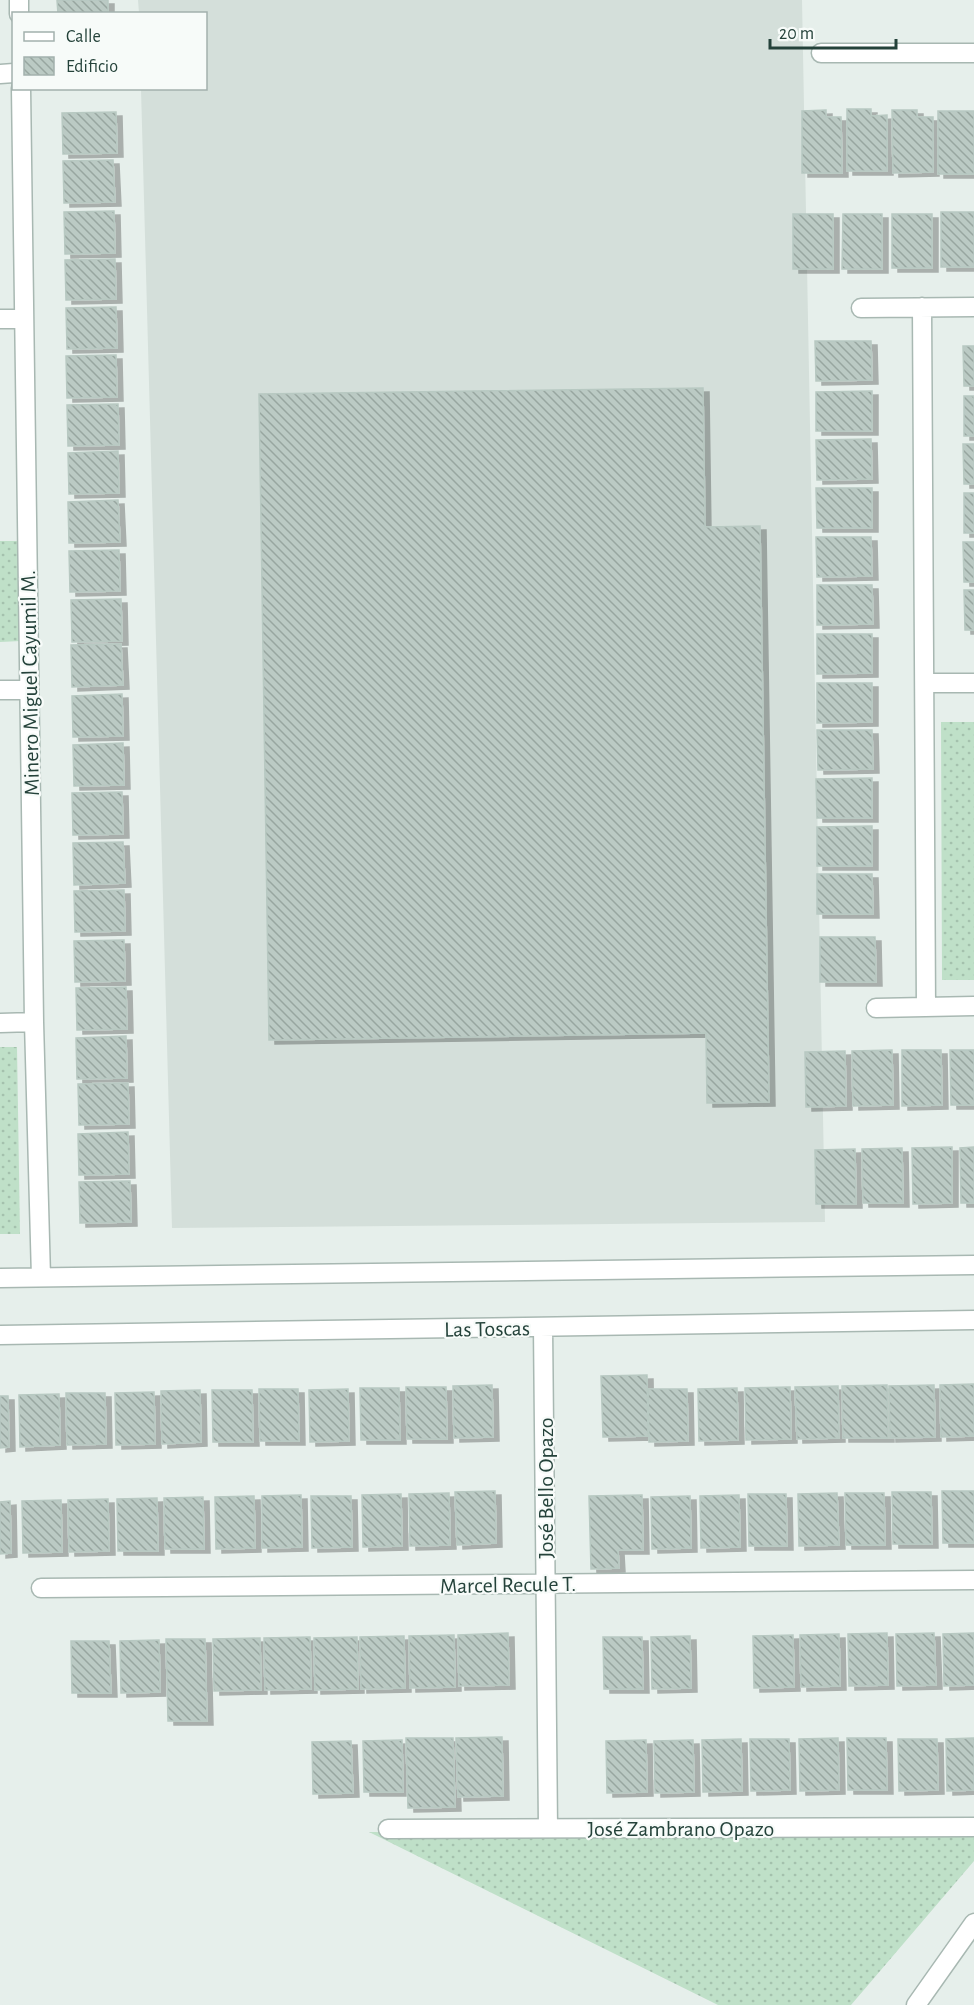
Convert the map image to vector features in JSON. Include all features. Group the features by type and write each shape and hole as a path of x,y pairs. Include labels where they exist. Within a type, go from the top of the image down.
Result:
{"street":[{"path":"821,53 974,53"},
{"name":"Minero Miguel Cayumil M.","path":"21,90 34,1022 41,1277"},
{"path":"922,307 926,1007"},
{"path":"861,309 974,307"},
{"path":"0,319 23,319"},
{"path":"925,684 974,683"},
{"path":"0,690 29,690"},
{"path":"876,1008 974,1006"},
{"path":"0,1023 34,1022"},
{"path":"0,1278 974,1265"},
{"name":"Las Toscas","path":"0,1335 974,1320"},
{"name":"José Bello Opazo","path":"543,1327 548,1828"},
{"name":"Marcel Recule T.","path":"41,1588 974,1580"},
{"name":"José Zambrano Opazo","path":"388,1829 974,1827"},
{"path":"916,2005 974,1923"}],"shaded area":[{"path":"138,0 802,0 825,1222 172,1228 141,90 207,90 207,12 139,12"}],"green space":[{"path":"0,541 19,541 21,641 0,642"},
{"path":"941,722 974,722 974,980 942,980"},
{"path":"0,1047 17,1047 20,1234 0,1234"},
{"path":"369,1832 974,1835 974,1861 851,2005 718,2005"}],"building":[{"path":"57,0 108,0 108,12 58,12"},
{"path":"847,109 871,109 871,116 887,115 887,171 847,171"},
{"path":"826,110 826,117 841,117 842,173 802,173 802,111"},
{"path":"892,110 917,110 917,117 933,117 933,172 893,173"},
{"path":"938,111 974,111 974,174 938,174"},
{"path":"116,112 117,153 63,154 62,113"},
{"path":"113,160 115,202 64,203 63,161"},
{"path":"114,211 115,253 65,254 64,212"},
{"path":"941,212 974,212 974,267 941,267"},
{"path":"793,214 833,214 833,269 793,269"},
{"path":"843,214 882,214 882,269 842,269"},
{"path":"892,214 932,214 932,268 892,268"},
{"path":"115,259 116,299 66,300 65,260"},
{"path":"116,307 117,348 67,349 66,308"},
{"path":"815,341 871,341 872,380 816,381"},
{"path":"963,346 974,346 974,386 964,386"},
{"path":"116,355 117,397 67,398 66,356"},
{"path":"703,388 705,527 760,526 769,1102 707,1103 706,1033 269,1040 259,394"},
{"path":"872,391 872,431 816,431 816,392"},
{"path":"964,396 974,396 974,436 964,436"},
{"path":"118,404 119,445 68,446 67,405"},
{"path":"871,439 872,479 817,480 816,440"},
{"path":"963,444 974,444 974,484 964,484"},
{"path":"118,451 119,493 69,494 68,453"},
{"path":"816,488 872,488 872,528 817,528"},
{"path":"964,493 974,493 974,533 964,533"},
{"path":"118,500 120,542 69,543 68,502"},
{"path":"816,537 871,537 872,576 817,577"},
{"path":"963,542 974,542 974,582 964,582"},
{"path":"119,550 120,591 70,592 69,551"},
{"path":"817,585 872,585 873,624 817,625"},
{"path":"964,590 974,590 974,630 965,630"},
{"path":"121,599 122,641 72,642 71,600"},
{"path":"817,634 872,634 872,673 817,674"},
{"path":"121,644 123,685 72,687 71,645"},
{"path":"817,683 872,683 872,722 817,723"},
{"path":"122,694 123,736 73,737 72,696"},
{"path":"817,730 872,730 873,769 818,770"},
{"path":"123,743 124,785 74,786 73,745"},
{"path":"872,778 872,818 817,818 816,779"},
{"path":"122,792 123,834 73,835 72,793"},
{"path":"872,826 872,866 817,866 817,827"},
{"path":"123,842 125,883 74,885 73,843"},
{"path":"817,874 872,874 873,914 817,914"},
{"path":"124,890 125,931 75,932 74,891"},
{"path":"820,937 875,937 876,982 820,982"},
{"path":"124,940 125,981 75,982 74,941"},
{"path":"126,987 127,1029 77,1030 76,988"},
{"path":"126,1036 127,1078 77,1079 76,1038"},
{"path":"892,1050 893,1105 853,1106 852,1051"},
{"path":"902,1050 941,1050 942,1105 902,1106"},
{"path":"950,1050 974,1050 974,1105 951,1105"},
{"path":"845,1051 846,1106 806,1107 805,1052"},
{"path":"128,1083 129,1124 79,1125 78,1084"},
{"path":"128,1132 129,1174 79,1175 78,1134"},
{"path":"952,1147 952,1203 913,1204 912,1148"},
{"path":"974,1147 974,1203 961,1203 960,1148"},
{"path":"902,1148 903,1203 863,1203 862,1149"},
{"path":"855,1149 856,1204 816,1204 815,1150"},
{"path":"130,1181 131,1222 80,1223 79,1182"},
{"path":"647,1375 648,1436 603,1437 601,1376"},
{"path":"974,1384 974,1436 941,1437 940,1385"},
{"path":"492,1385 493,1437 454,1438 453,1386"},
{"path":"887,1385 888,1438 843,1438 842,1386"},
{"path":"934,1385 935,1437 890,1438 889,1386"},
{"path":"838,1386 839,1438 797,1439 795,1387"},
{"path":"406,1387 446,1387 447,1439 407,1439"},
{"path":"790,1387 791,1439 746,1440 745,1388"},
{"path":"360,1388 399,1388 400,1440 361,1440"},
{"path":"737,1388 738,1440 699,1441 698,1389"},
{"path":"259,1389 298,1389 299,1441 260,1441"},
{"path":"348,1389 349,1441 310,1442 309,1390"},
{"path":"648,1389 687,1389 688,1441 649,1442"},
{"path":"200,1390 201,1442 162,1444 161,1391"},
{"path":"212,1390 252,1390 253,1442 213,1442"},
{"path":"154,1392 155,1444 116,1445 115,1393"},
{"path":"66,1393 105,1393 106,1444 67,1445"},
{"path":"59,1394 60,1445 20,1447 19,1395"},
{"path":"0,1396 8,1396 9,1447 0,1448"},
{"path":"495,1491 496,1543 457,1545 455,1492"},
{"path":"942,1491 974,1491 974,1543 943,1543"},
{"path":"892,1492 931,1492 932,1544 893,1544"},
{"path":"449,1493 450,1545 410,1546 409,1494"},
{"path":"837,1493 839,1545 799,1546 798,1494"},
{"path":"845,1493 884,1493 885,1545 846,1545"},
{"path":"401,1494 402,1546 363,1547 362,1495"},
{"path":"748,1494 786,1494 787,1546 749,1546"},
{"path":"301,1495 302,1547 262,1548 262,1496"},
{"path":"642,1495 643,1550 618,1550 619,1568 591,1569 589,1496"},
{"path":"739,1495 740,1547 701,1548 700,1496"},
{"path":"254,1496 255,1548 216,1549 215,1497"},
{"path":"311,1496 351,1496 352,1547 312,1548"},
{"path":"690,1496 691,1548 652,1549 651,1497"},
{"path":"203,1497 204,1549 165,1549 164,1498"},
{"path":"157,1498 158,1551 118,1551 117,1499"},
{"path":"108,1499 109,1551 69,1552 68,1500"},
{"path":"61,1500 62,1552 23,1553 22,1501"},
{"path":"10,1501 11,1553 0,1554 0,1502"},
{"path":"508,1633 509,1685 459,1686 458,1635"},
{"path":"887,1633 888,1685 849,1686 848,1634"},
{"path":"934,1633 936,1685 897,1686 896,1634"},
{"path":"974,1633 974,1685 944,1686 943,1634"},
{"path":"839,1634 840,1686 801,1687 800,1635"},
{"path":"454,1635 455,1687 410,1688 409,1636"},
{"path":"793,1635 794,1687 754,1688 753,1636"},
{"path":"404,1636 405,1688 361,1689 360,1637"},
{"path":"690,1636 691,1688 652,1689 651,1637"},
{"path":"310,1637 311,1689 265,1690 264,1638"},
{"path":"357,1637 358,1689 315,1690 314,1638"},
{"path":"603,1637 642,1637 643,1689 604,1689"},
{"path":"260,1638 261,1690 214,1691 213,1639"},
{"path":"166,1639 205,1639 207,1721 168,1721"},
{"path":"159,1640 160,1692 121,1693 120,1641"},
{"path":"71,1641 109,1641 111,1693 72,1693"},
{"path":"502,1737 503,1796 458,1797 456,1738"},
{"path":"406,1738 453,1738 455,1807 408,1808"},
{"path":"838,1738 839,1790 800,1791 799,1739"},
{"path":"847,1738 886,1738 887,1790 848,1790"},
{"path":"974,1738 974,1790 947,1791 946,1739"},
{"path":"741,1739 742,1791 703,1792 702,1740"},
{"path":"750,1739 789,1739 790,1790 751,1791"},
{"path":"898,1739 937,1739 938,1790 899,1791"},
{"path":"402,1740 403,1792 364,1792 363,1741"},
{"path":"646,1740 647,1792 607,1793 606,1741"},
{"path":"693,1740 694,1792 655,1793 654,1741"},
{"path":"351,1741 353,1793 313,1794 312,1742"}]}
